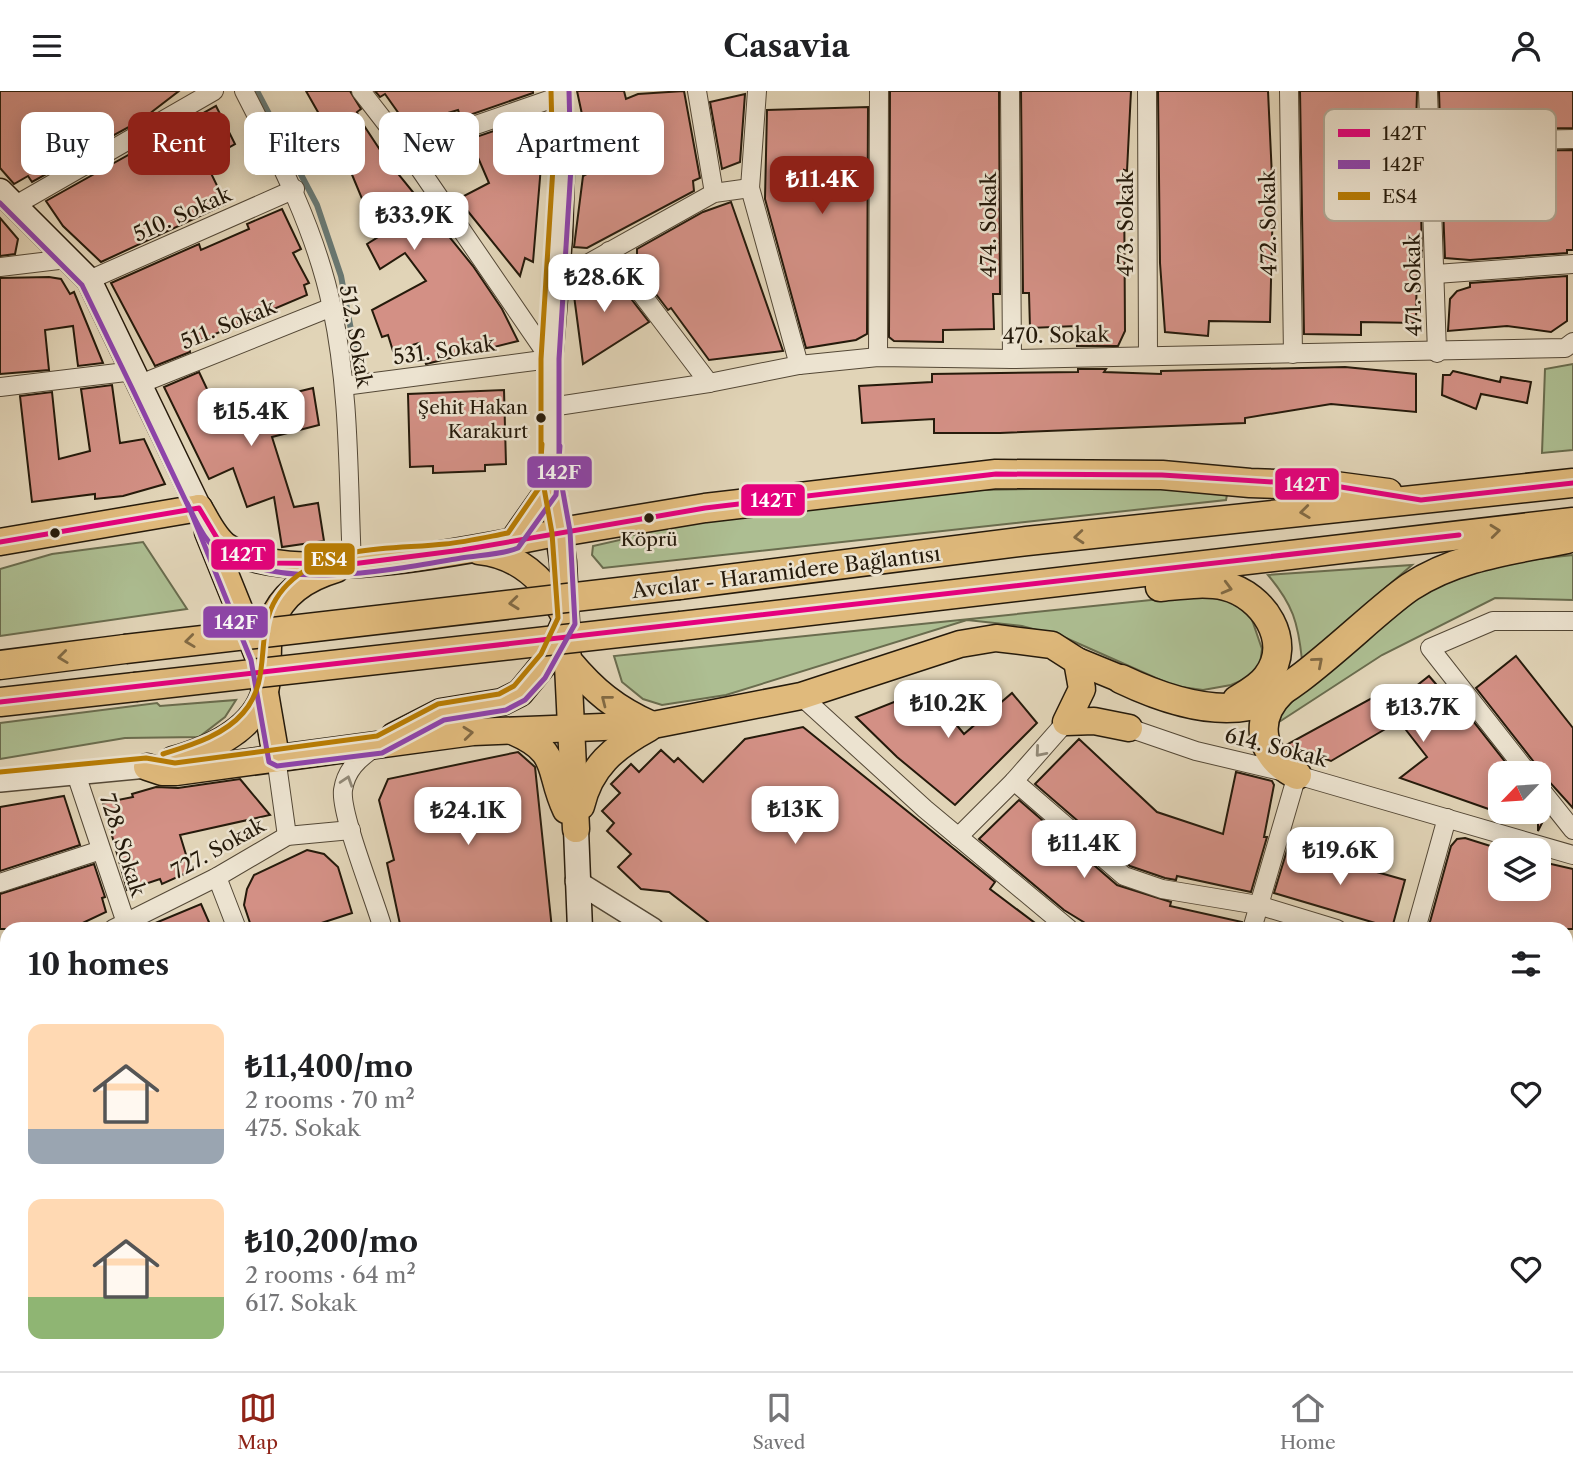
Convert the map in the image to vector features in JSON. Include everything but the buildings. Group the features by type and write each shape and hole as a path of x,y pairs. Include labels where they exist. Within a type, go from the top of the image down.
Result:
{"highway":[{"path":"561,532 705,507 996,474 1162,475 1251,483 1335,486 1421,500"},
{"name":"Avcılar - Haramidere Bağlantısı","path":"0,665 903,559 1027,541 1573,483"},
{"name":"Avcılar - Haramidere Bağlantısı","path":"0,702 681,627 1062,580 1573,522"},
{"path":"1297,775 1281,767 1265,741 1265,712 1284,689 1386,605 1438,571 1465,560 1573,538"},
{"path":"1062,580 1120,588 1224,586 1246,594 1264,610 1274,628 1277,647 1275,663 1266,678 1253,689 1234,702 1214,707"},
{"path":"1121,680 1161,696 1214,707 1252,706 1284,689"}],"main road":[{"path":"513,541 548,491 550,359 562,167 560,93"},
{"path":"7,199 89,280 137,377 199,508 259,658 276,757"},
{"path":"550,471 561,532 574,730 576,881 579,922"},
{"path":"0,542 199,508"},
{"path":"199,508 217,538 227,547 251,558 275,563 352,564 462,550 561,532"},
{"path":"462,550 501,554 518,562 549,587 566,620"},
{"path":"147,767 213,746 236,731 265,693 272,622 290,593 312,576 352,564"},
{"path":"380,744 441,712 502,702 520,693 548,659 566,620"},
{"path":"147,767 162,772 176,772 508,729 574,730 653,725 801,696 960,644 996,638 1052,645 1077,661 1121,680"},
{"path":"569,661 592,690 611,704 653,725"},
{"path":"1077,661 1082,689 1066,722 1094,721 1129,728"},
{"path":"1082,689 1129,728"},
{"path":"576,829 586,785 601,761 626,740 653,725"},
{"path":"508,729 535,741 553,763 562,802 576,829"}],"street":[{"path":"7,199 214,91"},
{"name":"512. Sokak","path":"244,91 295,189 332,307 344,386 352,564"},
{"path":"361,91 379,114"},
{"path":"697,91 714,193"},
{"path":"757,91 750,188 799,365"},
{"path":"878,357 879,91"},
{"name":"474. Sokak","path":"1010,91 1012,359"},
{"name":"473. Sokak","path":"1147,91 1148,356"},
{"name":"472. Sokak","path":"1289,91 1293,353"},
{"name":"471. Sokak","path":"1428,91 1429,109"},
{"path":"479,122 560,93"},
{"path":"424,175 550,359"},
{"path":"555,282 714,193 750,188"},
{"name":"510. Sokak","path":"89,280 295,189"},
{"name":"471. Sokak","path":"1434,221 1437,353"},
{"path":"609,251 709,383"},
{"path":"0,267 68,259"},
{"path":"1436,274 1573,264"},
{"name":"511. Sokak","path":"0,387 137,377 332,307"},
{"name":"470. Sokak","path":"551,407 709,383 799,365 878,357 1012,359 1437,353 1569,345"},
{"name":"531. Sokak","path":"344,386 550,359"},
{"path":"1519,761 1430,648 1493,621 1573,621"},
{"path":"801,696 958,837 1061,922"},
{"path":"958,837 1014,781 1066,722"},
{"name":"614. Sokak","path":"1129,728 1196,751 1297,775 1573,855"},
{"path":"380,744 352,765 343,792 351,830 381,922"},
{"path":"276,757 286,836"},
{"path":"0,781 147,767"},
{"name":"728. Sokak","path":"76,774 102,851 121,922"},
{"path":"1254,922 1297,775"},
{"path":"1014,781 1124,876 1162,889 1258,905 1314,922"},
{"path":"1551,802 1573,830"},
{"path":"1418,922 1447,818"},
{"name":"727. Sokak","path":"132,922 217,877 286,836 351,830"},
{"path":"0,883 102,851"},
{"path":"217,877 234,922"},
{"path":"576,881 642,922"}],"green space":[{"path":"1573,364 1573,450 1542,453 1545,369"},
{"path":"1146,487 1227,495 1226,500 603,568 592,555 593,546 620,540 623,532 645,526 978,490"},
{"path":"143,542 187,609 0,636 0,569 52,554"},
{"path":"1573,555 1573,600 1495,598 1382,655 1279,722 1284,705 1429,589 1502,563"},
{"path":"1412,565 1302,660 1299,635 1289,605 1268,575"},
{"path":"1209,594 1250,614 1262,649 1260,664 1252,676 1231,685 1203,690 1174,686 1066,638 1022,626 967,620 726,695 662,705 643,699 622,682 614,656"},
{"path":"236,700 225,717 199,737 125,738 0,759 0,723 157,703 160,706"}],"waterway":[{"path":"257,91 317,205 341,276 359,373"}],"transit line":[{"name":"ES4","path":"0,772 146,758 175,763 377,736 438,704 499,694 514,686 541,654 558,618 552,533 541,471 541,359 553,167 551,91"},
{"name":"142F","path":"0,203 82,285 132,388 191,512 251,660 269,762 277,766 382,753 444,720 506,710 525,700 545,678 575,624 570,531 559,470 559,359 571,167 569,91"},
{"name":"ES4","path":"163,754 216,734 243,713 254,696 260,679 267,623 273,605 285,587 304,571 319,563 354,552 453,543 508,533 539,488 542,444"},
{"name":"142F","path":"187,503 211,545 224,555 250,566 309,575 340,575 403,568 518,548 556,495 560,446"},
{"name":"142T","path":"0,542 199,508 217,538 227,547 251,558 275,563 352,564 462,550 705,508 996,474 1162,475 1335,486 1421,500 1573,483"},
{"name":"142T","path":"0,702 1459,535"}],"place":[{"name":"Şehit Hakan Karakurt","path":"541,418"},
{"name":"Köprü","path":"649,518"}]}
